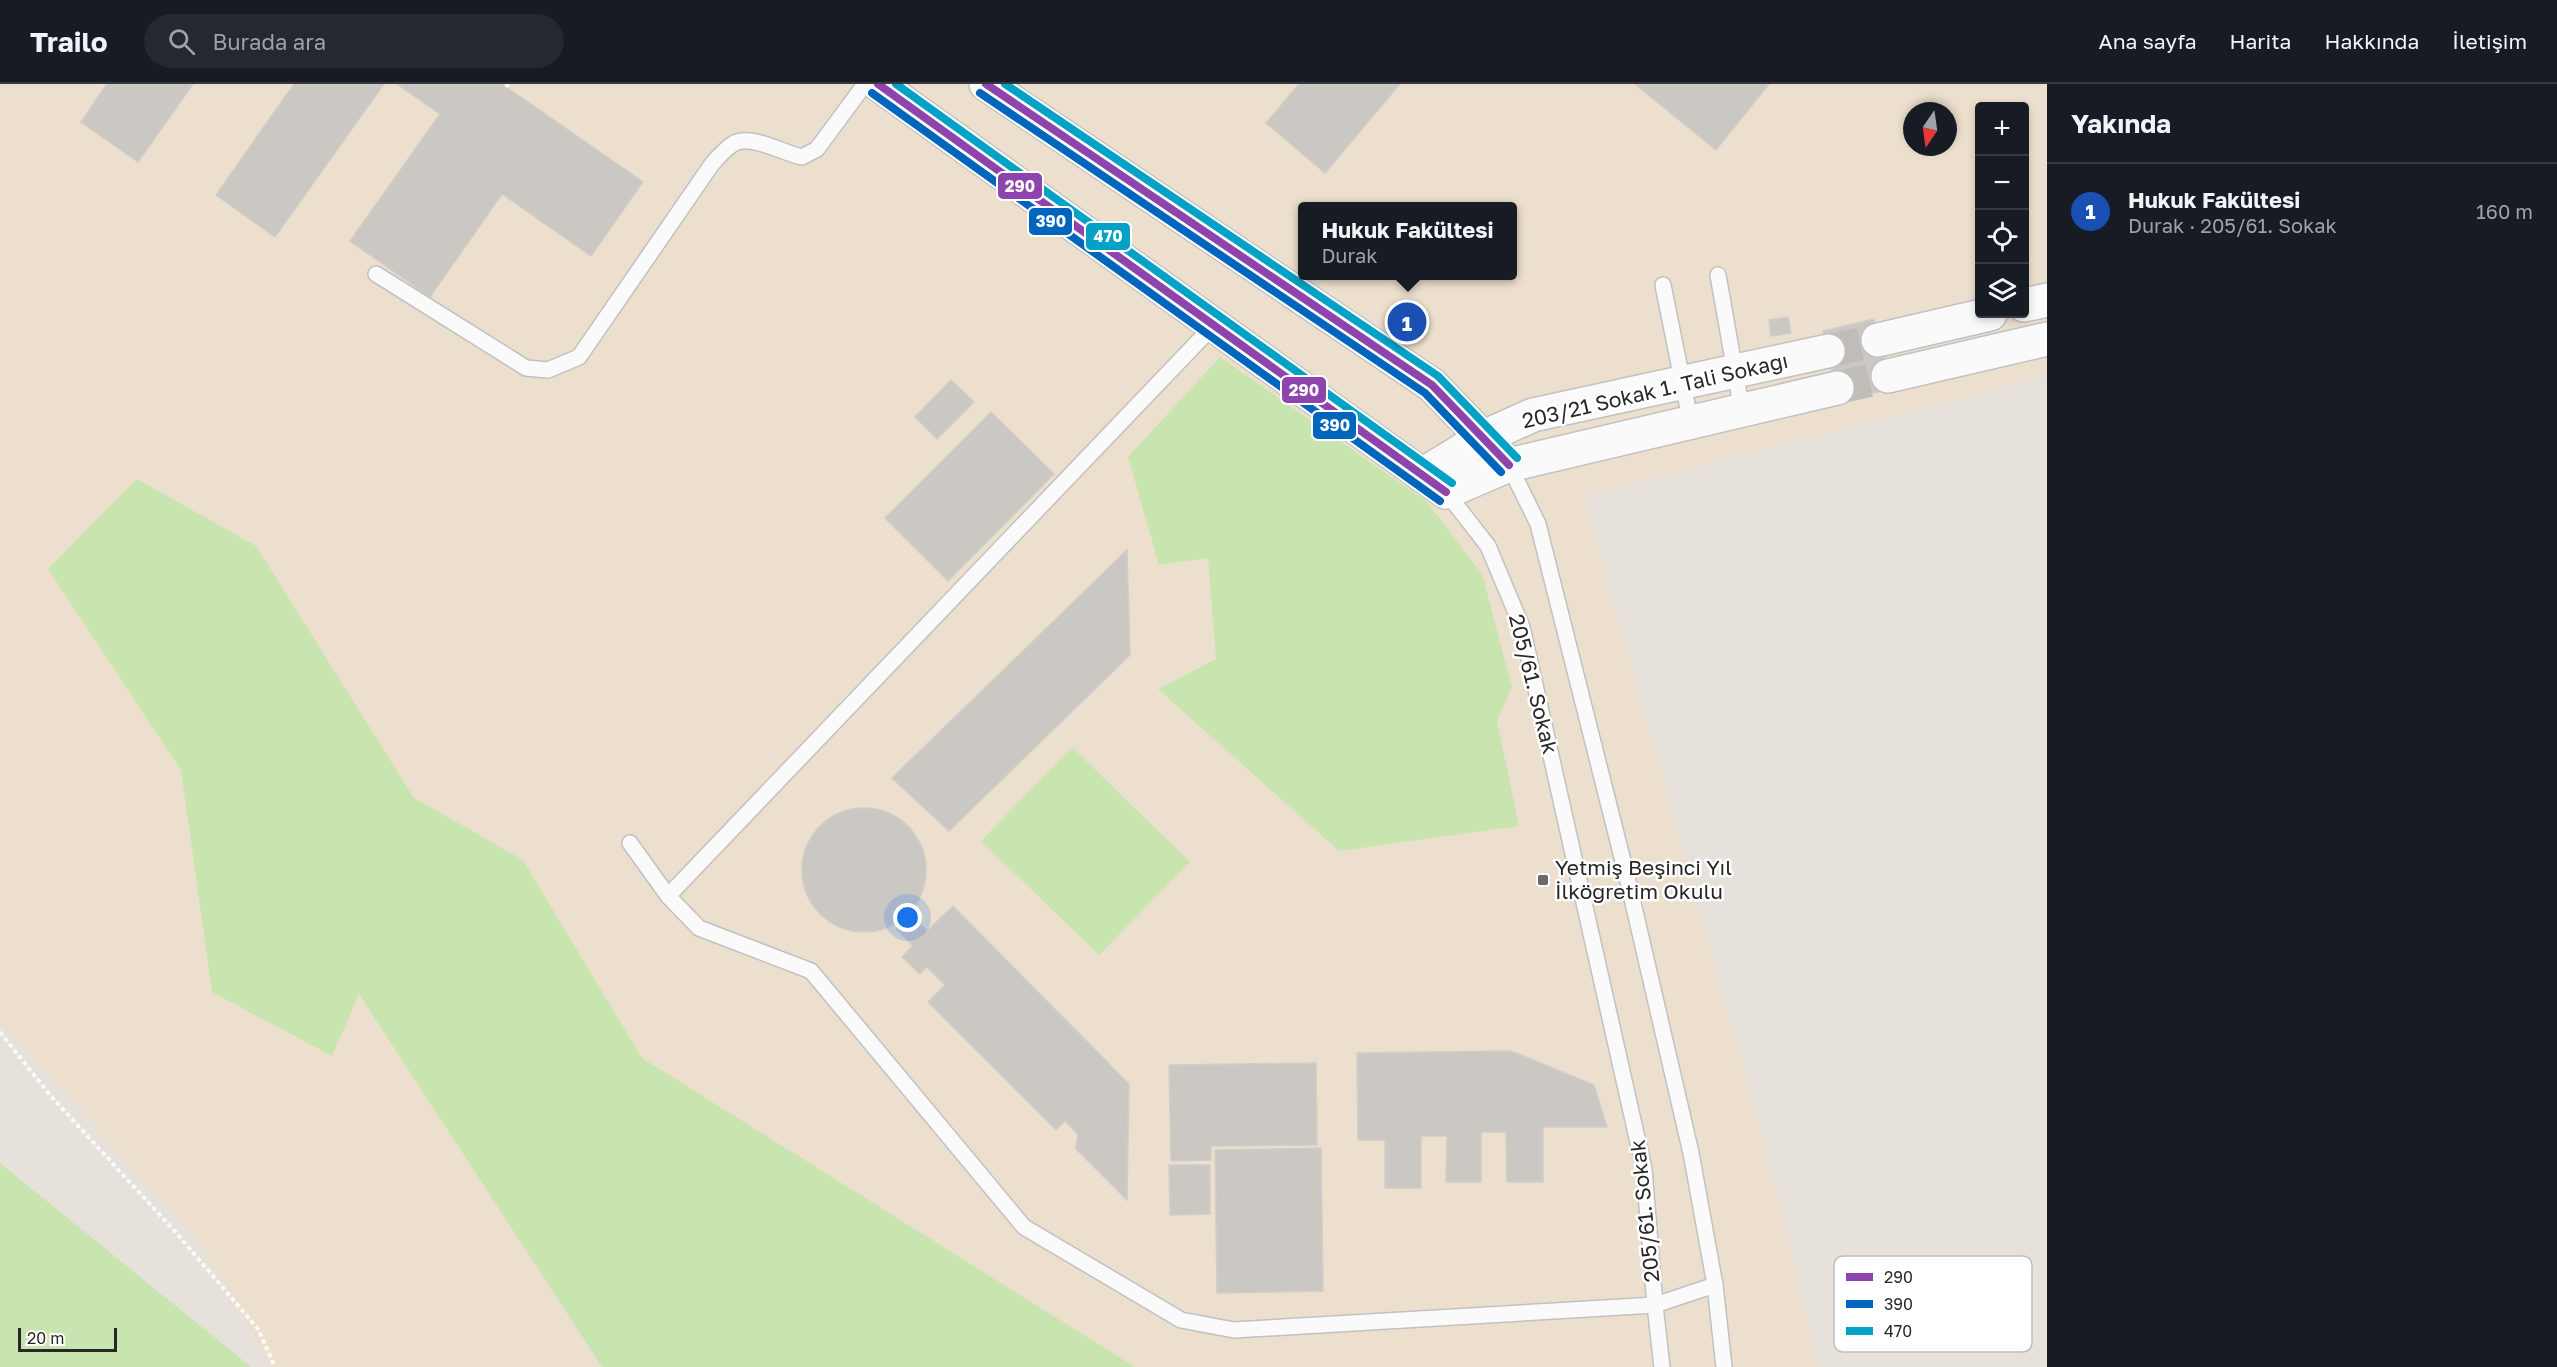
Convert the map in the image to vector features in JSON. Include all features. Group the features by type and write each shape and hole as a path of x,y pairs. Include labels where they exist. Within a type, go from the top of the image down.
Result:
{"main road":[{"name":"205/61. Sokak","path":"878,84 1434,484"},
{"name":"205/61. Sokak","path":"986,84 1432,385 1484,436 1509,465"},
{"path":"2029,304 2047,300"},
{"path":"1878,339 1975,317"},
{"path":"1888,376 2047,339"},
{"name":"203/21 Sokak 1. Tali Sokağı","path":"1434,484 1484,436 1533,415 1828,351"},
{"name":"203/21 Sokak 1. Tali Sokağı","path":"1434,484 1837,388"}],"lane":[{"path":"376,274 526,368 548,370 579,357 712,164 731,144 742,140 758,142 802,157 817,149 865,84"},
{"path":"1718,275 1742,411"},
{"path":"1663,285 1690,424"},
{"path":"668,896 1214,325"},
{"name":"205/61. Sokak","path":"1509,465 1538,524 1612,820 1690,1153 1715,1285 1724,1367"},
{"name":"205/61. Sokak","path":"1434,484 1488,546 1522,627 1644,1169 1662,1367"},
{"path":"630,843 668,896 699,928 811,971 1024,1227 1181,1320 1234,1330 1655,1305 1715,1285"}],"path":[{"path":"0,1032 49,1094 179,1236 258,1329 275,1367"}],"shaded area":[{"path":"0,84 2047,84 2047,376 1584,496 1775,1183 1819,1367 272,1367 197,1239 0,1022"}],"green space":[{"path":"1220,357 1427,502 1482,574 1512,687 1497,721 1519,826 1339,851 1158,689 1216,659 1208,558 1159,565 1128,457"},
{"path":"137,479 256,546 414,798 523,860 642,1058 1135,1367 602,1367 359,994 332,1056 212,992 181,770 48,569"},
{"path":"1072,747 1190,862 1099,955 981,841"},
{"path":"0,1163 251,1367 0,1367"}],"building":[{"path":"107,84 193,84 138,162 81,122"},
{"path":"294,84 384,84 275,237 216,195"},
{"path":"397,84 502,84 643,182 591,256 502,194 430,297 350,241 440,114"},
{"path":"1299,84 1400,84 1325,173 1266,123"},
{"path":"1635,84 1769,84 1716,150"},
{"path":"1788,317 1791,333 1771,336 1769,320"},
{"path":"1874,319 1891,389 1840,401 1823,331"},
{"path":"951,380 974,402 937,439 915,417"},
{"path":"991,412 1054,474 948,581 885,518"},
{"path":"1127,550 1130,655 949,831 892,778"},
{"path":"864,808 888,812 908,826 922,846 926,870 922,894 908,914 888,928 864,932 840,928 820,914 806,894 802,870 806,846 820,826 840,812"},
{"path":"953,906 1129,1084 1127,1200 1076,1149 1078,1134 1065,1121 1056,1130 928,1002 945,985 927,967 920,974 902,957 913,946 896,929 910,914 927,931"},
{"path":"1511,1051 1594,1085 1607,1127 1543,1127 1543,1182 1507,1182 1506,1132 1481,1132 1481,1182 1446,1182 1447,1136 1421,1136 1421,1188 1385,1188 1385,1140 1358,1140 1357,1053"},
{"path":"1316,1063 1317,1145 1211,1146 1211,1160 1171,1161 1169,1065"},
{"path":"1321,1148 1323,1291 1217,1293 1215,1150"},
{"path":"1169,1165 1210,1165 1210,1214 1170,1215"}],"tunnel":[{"path":"1828,351 1878,340"},
{"path":"1837,388 1888,376"}],"transit line":[{"name":"290","path":"878,84 1446,492"},
{"name":"470","path":"896,84 1452,483"},
{"name":"290","path":"986,84 1432,385 1509,465"},
{"name":"470","path":"1005,84 1438,376 1517,458"},
{"name":"390","path":"872,93 1440,501"},
{"name":"390","path":"980,93 1425,393 1501,472"}],"place":[{"name":"Hukuk Fakültesi","path":"1407,322"},
{"name":"Yetmiş Beşinci Yıl İlköğretim Okulu","path":"1543,880"}]}
